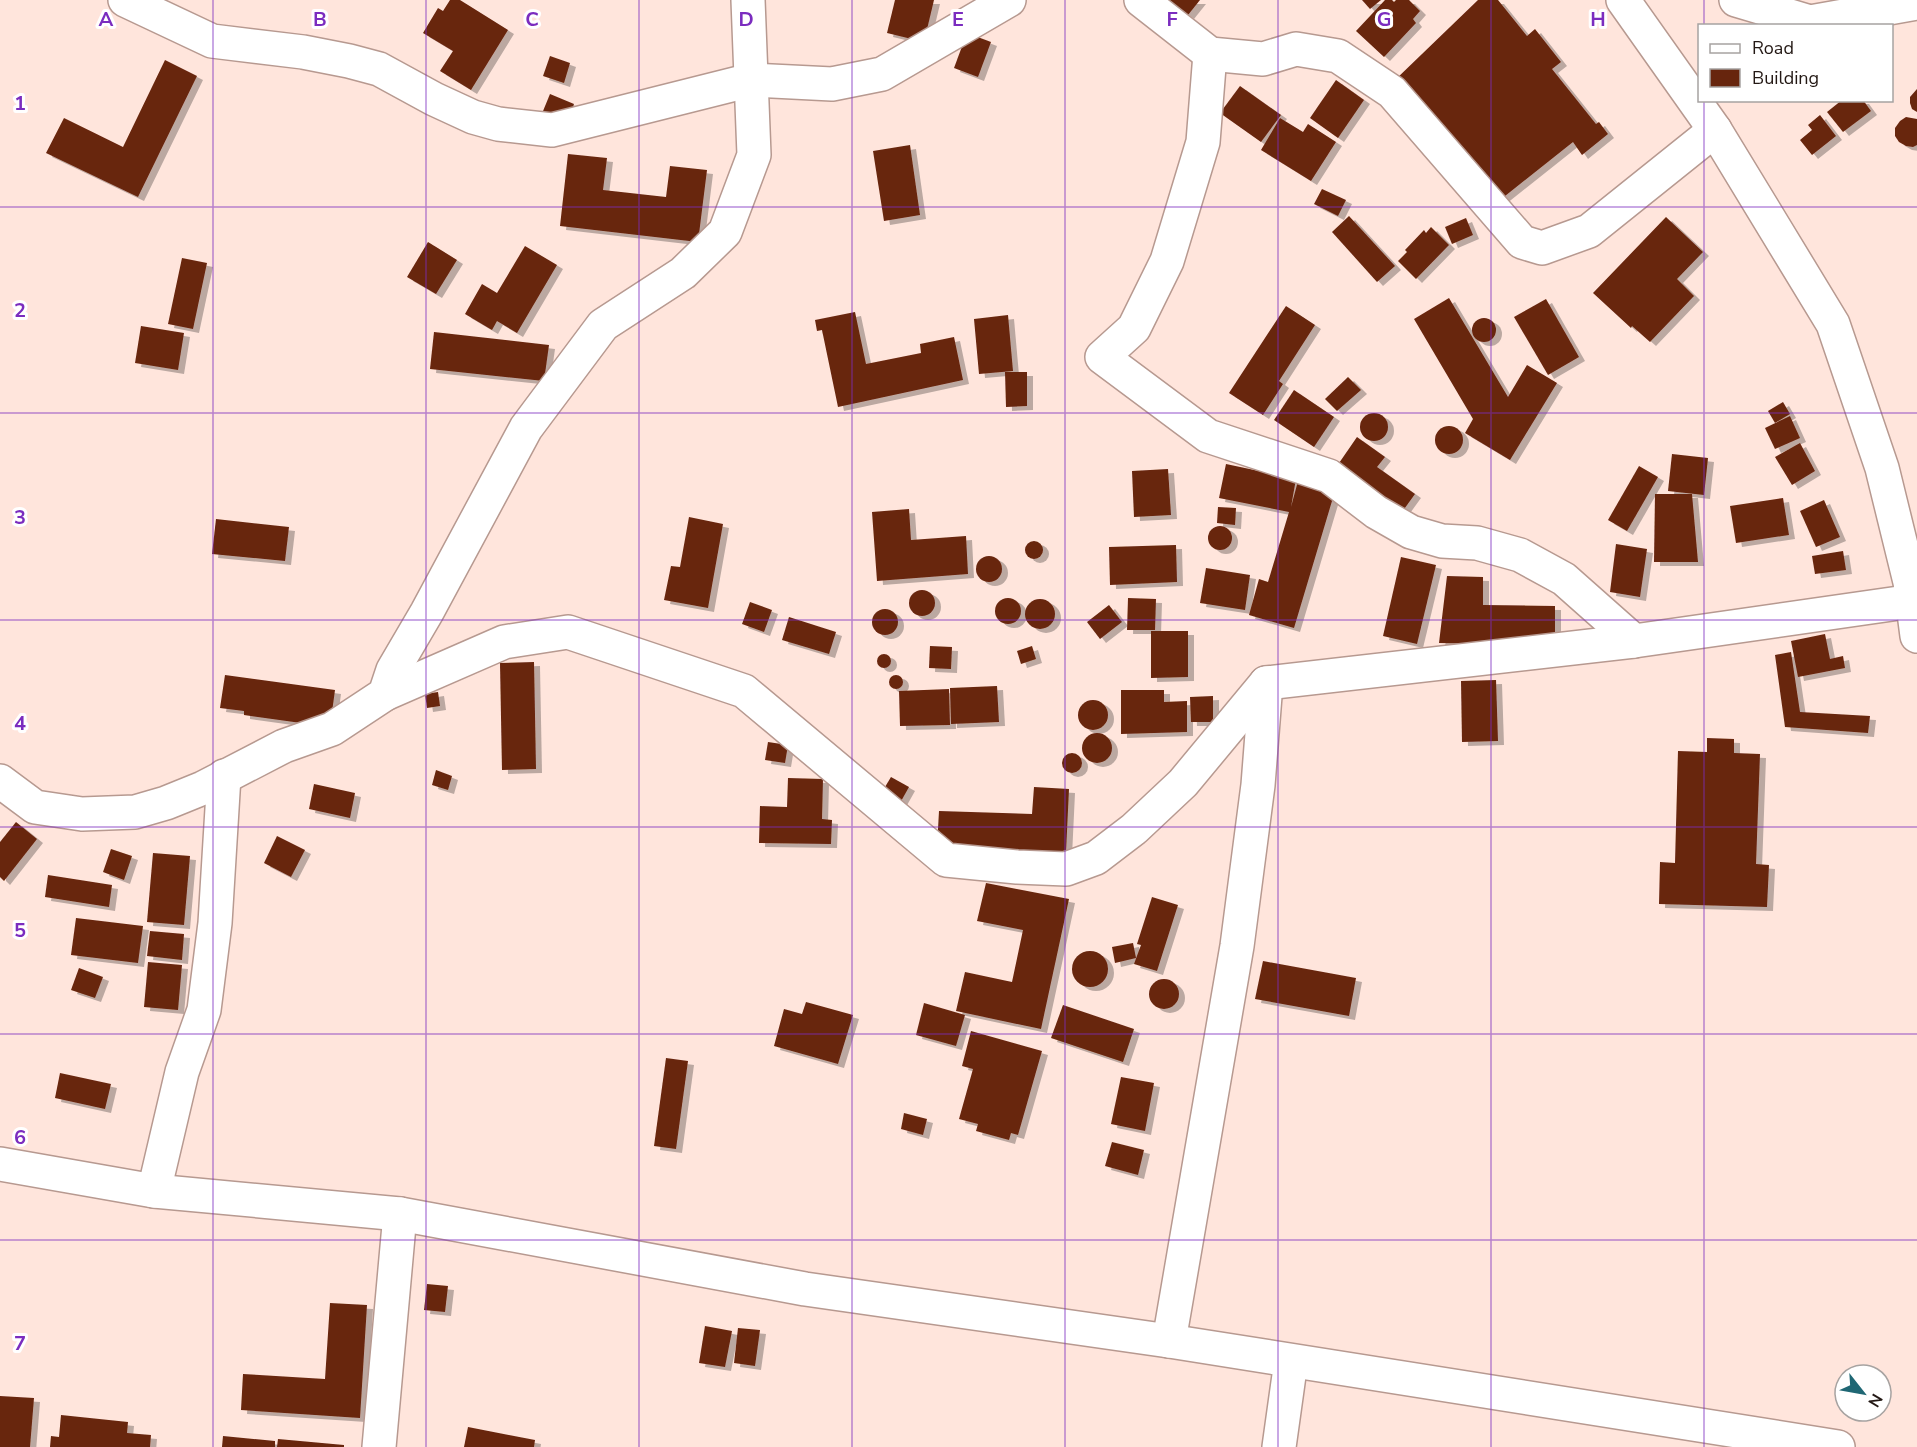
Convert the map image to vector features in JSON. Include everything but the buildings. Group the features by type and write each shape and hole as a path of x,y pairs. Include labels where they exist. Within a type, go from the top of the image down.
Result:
{"street":[{"path":"125,0 212,41 303,52 379,69 473,117 498,124 552,130 751,80 832,84 882,74 1010,0"},
{"path":"385,694 393,670 427,612 526,428 603,325 683,273 725,232 754,155 748,0"},
{"path":"1141,0 1210,54 1263,59 1296,49 1338,56 1392,92 1522,242 1542,248 1589,231 1715,130"},
{"path":"1623,0 1715,130 1833,324 1882,468 1913,587 1917,636"},
{"path":"1736,0 1809,22 1917,3"},
{"path":"1210,54 1203,142 1167,261 1134,328 1102,357 1208,436 1329,476 1376,512 1411,532 1442,541 1478,543 1520,555 1564,579 1634,641"},
{"path":"0,781 35,807 82,814 135,812 202,788 284,746 332,729 385,694 504,642 568,632 744,691 946,860 1066,869 1096,858 1134,830 1183,783 1266,683 1634,641 1913,587"},
{"path":"1169,1341 1238,946 1258,785 1266,683"},
{"path":"154,1191 182,1072 204,1010 215,923 224,776"},
{"path":"0,1164 154,1191 400,1214 805,1289 1169,1341 1838,1447"},
{"path":"379,1447 400,1214"},
{"path":"1279,1447 1291,1360"}]}
